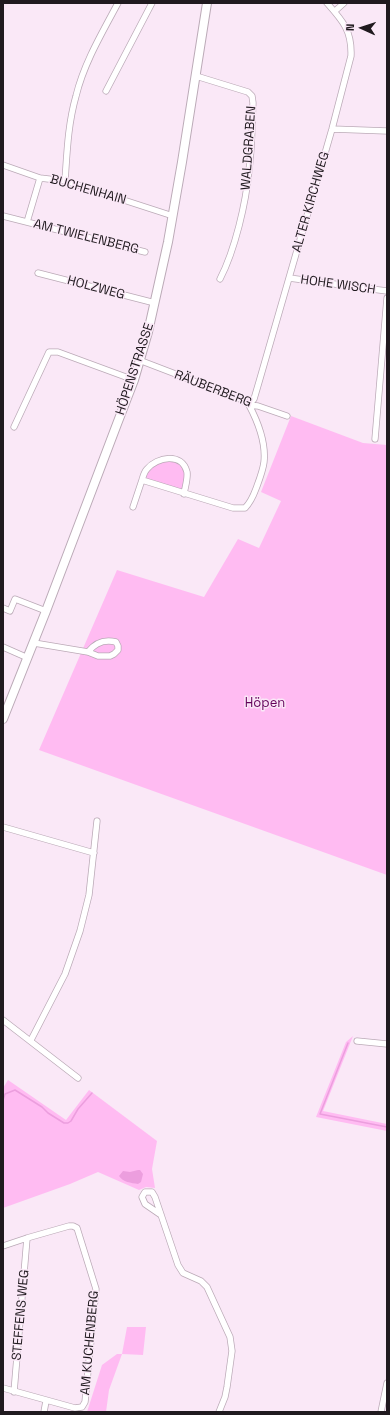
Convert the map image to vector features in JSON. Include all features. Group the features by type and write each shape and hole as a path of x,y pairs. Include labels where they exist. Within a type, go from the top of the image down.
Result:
{"main road":[{"name":"HÖPENSTRASSE","path":"3,719 34,643 134,380 155,303 173,216 207,3"}],"street":[{"path":"65,181 68,132 76,96 86,66 118,3"},
{"path":"106,91 152,3"},
{"name":"ALTER KIRCHWEG","path":"250,405 254,399 259,382 332,129 351,56 351,46 347,28 335,11 327,3"},
{"path":"335,11 344,3"},
{"name":"WALDGRABEN","path":"196,76 248,92 252,96 253,103 250,169 246,192 228,264 220,279"},
{"path":"332,129 387,131"},
{"name":"BUCHENHAIN","path":"3,164 40,178 65,181 173,216"},
{"name":"AM TWIELENBERG","path":"27,222 40,178"},
{"name":"AM TWIELENBERG","path":"3,216 145,252"},
{"name":"HOLZWEG","path":"38,273 155,303"},
{"name":"HOHE WISCH","path":"289,278 387,291"},
{"path":"376,439 387,298"},
{"path":"14,427 49,352 58,352 134,380"},
{"name":"RÄUBERBERG","path":"139,360 233,396 250,405 258,406 287,416"},
{"path":"142,480 233,508 245,508 250,503 262,473 264,463 264,453 259,429 250,405"},
{"path":"133,506 146,470 153,464 168,457 178,460 183,464 187,472 184,494"},
{"path":"3,608 10,610 15,598 46,611"},
{"path":"34,643 88,652 98,656 110,656 114,654 118,650 118,646 116,642 100,642 92,647 88,652"},
{"path":"3,647 28,658"},
{"path":"31,1040 65,974 80,931 89,895 97,821"},
{"path":"3,827 94,853"},
{"path":"3,1020 31,1040 78,1078"},
{"path":"357,1041 387,1044"},
{"path":"161,1216 178,1265 183,1272 201,1281 207,1287 230,1337 232,1351 227,1387 219,1412"},
{"name":"AM KUCHENBERG","path":"3,1246 73,1226 77,1228 96,1290 85,1402 82,1407 75,1408 3,1388"},
{"name":"STEFFENS WEG","path":"14,1392 27,1238"},
{"path":"381,1412 387,1383"},
{"path":"44,1412 46,1401"}],"green space":[{"name":"Höpen","path":"291,416 363,443 387,445 387,875 39,750 117,570 204,597 238,539 259,548 281,501 261,492"},
{"path":"176,460 186,472 183,493 142,480 153,464"},
{"path":"353,1036 323,1111 387,1124 387,1131 316,1117 346,1042"},
{"path":"8,1080 66,1120 89,1090 157,1141 152,1169 155,1188 146,1187 139,1190 98,1172 70,1184 3,1208 3,1088"},
{"path":"127,1327 146,1327 143,1355 122,1354"},
{"path":"117,1354 122,1354 109,1390 106,1412 87,1412 102,1365"}],"shaded area":[{"path":"140,1170 143,1174 141,1182 138,1184 125,1181 119,1176 123,1171 130,1172"}],"waterway":[{"path":"348,1043 320,1114 387,1127"},
{"path":"3,1100 5,1094 15,1090 64,1123 68,1123 92,1093"}]}
